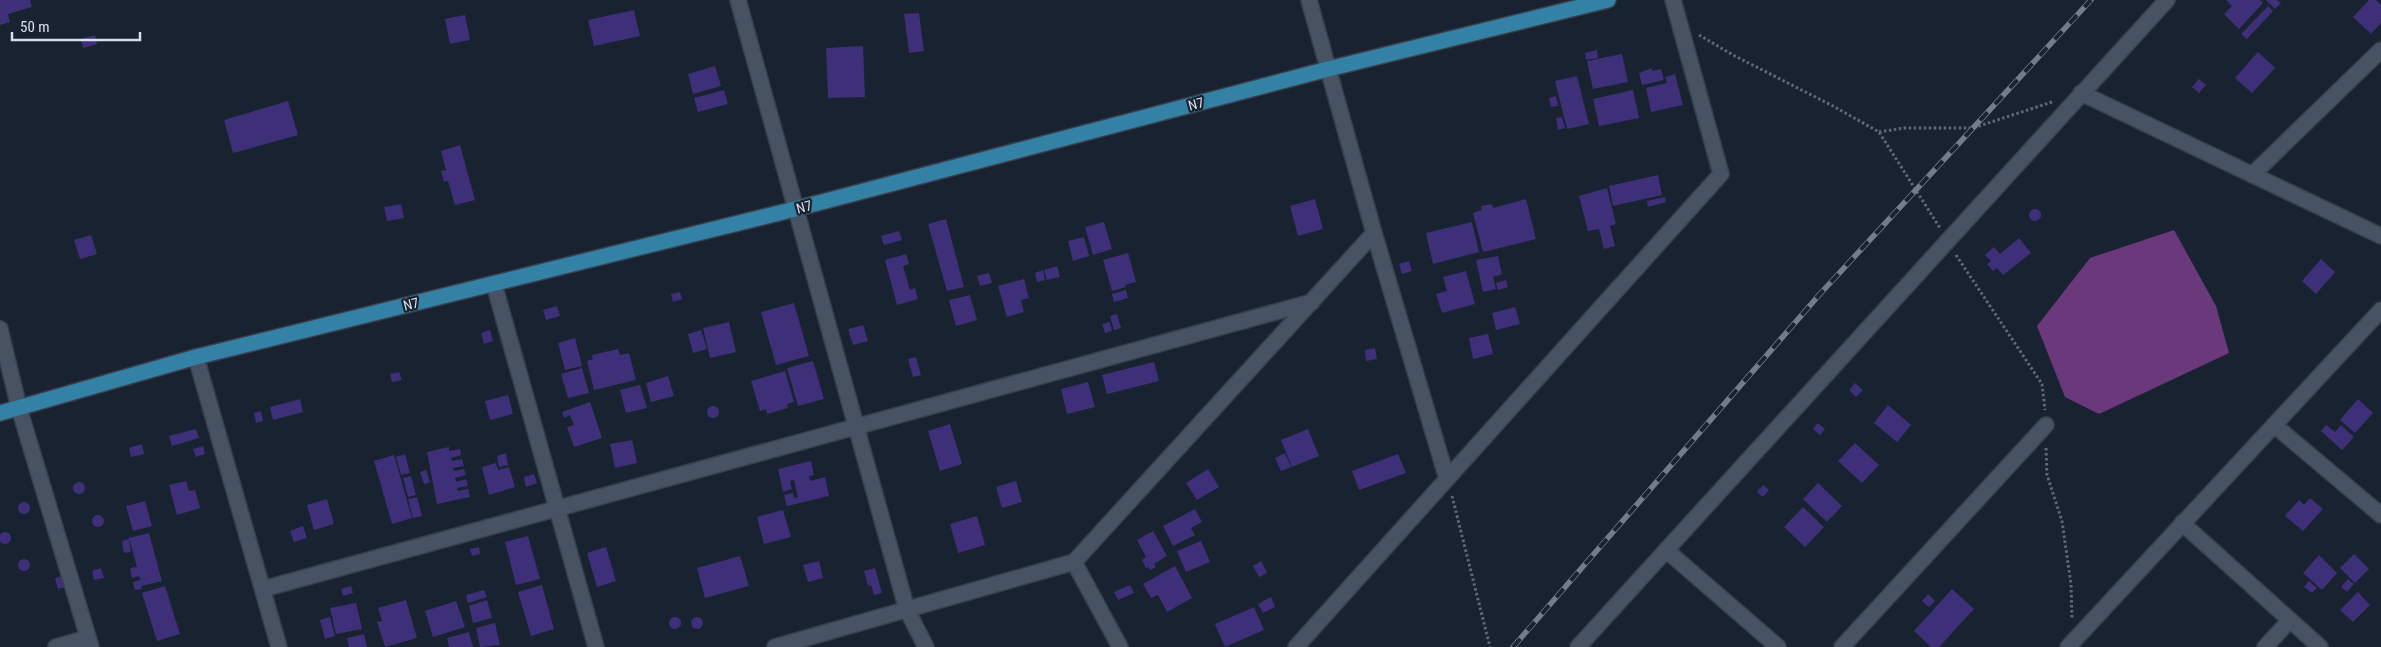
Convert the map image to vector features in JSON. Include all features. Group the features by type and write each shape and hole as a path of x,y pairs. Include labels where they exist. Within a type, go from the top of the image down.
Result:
{"main road":[{"name":"N7","path":"0,413 196,357 795,209 1328,69 1608,0"}],"street":[{"path":"738,0 907,610 926,647"},
{"path":"1309,0 1374,234 1447,479"},
{"path":"1296,647 1722,174 1673,0"},
{"path":"1578,647 2167,0"},
{"path":"2252,175 2381,50"},
{"path":"2081,93 2381,236"},
{"path":"775,647 1074,562 1374,234"},
{"path":"494,284 596,647"},
{"path":"262,589 1312,302"},
{"path":"2071,644 2274,425 2379,317"},
{"path":"0,329 19,408 89,643 56,647"},
{"path":"196,357 279,647"},
{"path":"1842,647 2046,425"},
{"path":"2274,425 2381,515"},
{"path":"2182,523 2320,647"},
{"path":"1666,550 1778,647"},
{"path":"1074,562 1120,647"},
{"path":"2265,647 2290,620"}],"path":[{"path":"1680,24 1733,56 1833,106 1879,132 1946,241 2042,384 2046,425 2047,475 2062,521 2071,584 2071,644"},
{"path":"1879,132 1904,128 1973,128 2054,102"},
{"path":"1447,479 1490,647"}],"shaded area":[{"path":"2174,230 2216,306 2229,353 2099,414 2065,397 2037,326 2090,258"}],"building":[{"path":"0,0 30,0 32,7 8,14 10,22 0,25"},
{"path":"2226,0 2260,0 2263,3 2239,29 2224,14 2232,6"},
{"path":"2266,0 2277,0 2281,3 2275,9"},
{"path":"2369,0 2376,0 2381,5 2381,23 2371,34 2353,17"},
{"path":"2268,6 2273,11 2247,39 2241,34"},
{"path":"634,10 640,36 594,46 588,20"},
{"path":"919,13 924,51 909,53 904,14"},
{"path":"465,15 470,40 450,44 445,19"},
{"path":"95,35 97,44 83,48 81,39"},
{"path":"863,46 865,97 828,98 826,48"},
{"path":"1597,50 1598,58 1586,60 1585,53"},
{"path":"2258,52 2275,68 2252,93 2235,78"},
{"path":"1622,54 1628,82 1593,89 1587,61"},
{"path":"715,66 721,86 693,94 688,74"},
{"path":"1652,68 1652,71 1661,69 1664,80 1642,85 1639,73"},
{"path":"1675,74 1683,105 1651,112 1646,88 1667,83 1665,77"},
{"path":"1577,76 1589,124 1567,129 1555,81"},
{"path":"2199,79 2206,85 2199,93 2192,87"},
{"path":"724,90 728,104 698,112 694,98"},
{"path":"1633,90 1639,118 1599,126 1593,99"},
{"path":"1556,96 1558,106 1551,107 1549,98"},
{"path":"288,101 298,135 233,153 224,120"},
{"path":"1562,117 1565,128 1558,130 1556,118"},
{"path":"460,145 475,200 455,205 448,181 444,182 441,171 446,170 441,151"},
{"path":"1658,175 1662,195 1613,206 1609,186"},
{"path":"1607,188 1616,224 1610,226 1615,246 1604,249 1599,229 1588,231 1579,196"},
{"path":"1665,197 1666,202 1648,207 1647,201"},
{"path":"1315,199 1323,229 1298,236 1290,206"},
{"path":"1526,199 1536,239 1483,252 1473,213 1482,210 1481,206 1492,204 1493,208"},
{"path":"401,204 404,218 387,221 384,207"},
{"path":"2033,209 2037,209 2041,215 2037,221 2033,221 2029,217 2029,213"},
{"path":"946,219 964,287 947,291 928,224"},
{"path":"1104,222 1112,249 1093,255 1085,227"},
{"path":"1472,222 1479,252 1433,264 1426,233"},
{"path":"899,231 902,240 884,245 881,236"},
{"path":"91,235 97,254 80,259 74,240"},
{"path":"1084,237 1089,256 1073,261 1068,241"},
{"path":"2019,238 2031,253 2003,275 1997,268 1993,271 1987,264 1991,261 1985,255 1994,247 2000,254"},
{"path":"1128,253 1136,282 1112,291 1103,260"},
{"path":"906,254 909,264 903,266 910,290 915,288 918,299 897,305 885,260"},
{"path":"1498,256 1502,274 1493,277 1496,289 1483,292 1476,260"},
{"path":"2321,259 2335,272 2316,294 2302,281"},
{"path":"1409,261 1412,271 1402,274 1399,264"},
{"path":"1057,266 1060,277 1047,280 1044,270"},
{"path":"1043,270 1045,280 1037,282 1035,273"},
{"path":"1466,271 1475,304 1442,313 1436,294 1447,291 1443,277"},
{"path":"989,273 992,283 980,286 977,276"},
{"path":"1024,279 1029,298 1021,300 1024,312 1007,317 998,286"},
{"path":"1506,280 1508,287 1498,290 1496,283"},
{"path":"1126,290 1128,298 1114,302 1112,294"},
{"path":"680,292 682,299 673,302 671,294"},
{"path":"970,295 977,320 956,326 949,300"},
{"path":"794,303 809,356 776,365 761,312"},
{"path":"557,306 560,316 546,320 543,310"},
{"path":"1515,307 1520,324 1496,330 1492,313"},
{"path":"1117,314 1121,328 1114,330 1110,316"},
{"path":"729,322 736,352 710,358 703,328"},
{"path":"1110,322 1112,331 1105,333 1102,324"},
{"path":"863,325 868,341 853,345 848,329"},
{"path":"490,330 493,341 484,344 481,333"},
{"path":"701,330 707,349 693,353 688,334"},
{"path":"1488,334 1493,354 1473,359 1469,338"},
{"path":"575,338 582,366 565,370 558,343"},
{"path":"1375,348 1377,359 1366,361 1365,350"},
{"path":"618,349 620,355 629,353 636,380 594,390 587,361 593,359 592,355"},
{"path":"916,357 921,375 913,377 908,359"},
{"path":"813,361 824,399 798,406 787,368"},
{"path":"1154,362 1159,381 1107,394 1102,375"},
{"path":"582,368 589,393 568,398 561,374"},
{"path":"785,371 794,402 787,404 788,408 767,414 766,409 760,411 751,381"},
{"path":"399,372 402,380 392,382 390,374"},
{"path":"668,376 674,396 651,402 646,383"},
{"path":"1088,382 1095,407 1067,414 1061,389"},
{"path":"1855,383 1863,390 1856,397 1849,390"},
{"path":"640,385 647,408 626,413 620,390"},
{"path":"508,395 513,414 490,420 485,401"},
{"path":"300,399 303,412 273,420 270,407"},
{"path":"2358,399 2373,413 2355,433 2340,420"},
{"path":"590,402 602,438 574,447 567,427 574,425 570,415 564,418 562,412"},
{"path":"1888,405 1911,425 1897,442 1874,423"},
{"path":"711,406 715,406 719,412 715,418 711,418 707,414 707,410"},
{"path":"261,411 263,421 256,423 254,413"},
{"path":"1818,423 1825,429 1820,435 1813,429"},
{"path":"950,424 962,464 940,471 928,431"},
{"path":"2326,425 2335,432 2341,425 2354,437 2342,450 2321,431"},
{"path":"196,429 199,438 172,446 169,436"},
{"path":"1308,429 1319,456 1292,467 1281,440"},
{"path":"632,440 637,463 615,468 610,444"},
{"path":"1855,443 1879,465 1862,483 1838,461"},
{"path":"142,444 144,454 131,457 129,448"},
{"path":"203,446 205,454 196,457 193,449"},
{"path":"449,447 449,451 460,449 461,455 451,458 452,461 462,459 464,466 453,468 454,471 464,469 466,475 455,478 456,482 466,479 468,486 457,488 458,491 468,489 470,497 437,504 427,452"},
{"path":"506,453 508,465 499,467 497,456"},
{"path":"1285,453 1291,467 1281,471 1275,458"},
{"path":"405,454 410,473 401,475 396,457"},
{"path":"1398,454 1406,473 1359,490 1352,471"},
{"path":"394,455 412,518 392,524 374,461"},
{"path":"811,461 814,475 809,476 810,481 825,477 829,496 787,506 784,495 793,493 794,498 798,497 794,480 790,481 792,489 783,492 778,469"},
{"path":"496,463 498,470 509,467 515,487 489,495 482,467"},
{"path":"1208,469 1219,487 1197,500 1186,483"},
{"path":"426,470 430,482 424,484 420,472"},
{"path":"534,474 537,483 526,487 524,477"},
{"path":"411,476 416,495 408,497 403,478"},
{"path":"186,481 189,491 195,490 200,508 177,515 169,485"},
{"path":"1016,481 1022,502 1002,508 996,487"},
{"path":"77,482 81,482 85,488 81,494 77,494 73,490 73,486"},
{"path":"1818,483 1842,506 1827,522 1803,499"},
{"path":"1763,485 1769,490 1763,497 1757,492"},
{"path":"417,497 422,516 413,518 408,499"},
{"path":"2310,498 2323,509 2303,531 2285,516 2299,500 2304,505"},
{"path":"327,499 334,524 314,530 307,505"},
{"path":"145,501 152,526 133,531 126,506"},
{"path":"22,502 26,502 30,508 26,514 22,514 18,510 18,506"},
{"path":"1803,507 1824,527 1805,547 1784,527"},
{"path":"1195,509 1202,522 1191,528 1195,535 1173,546 1163,526"},
{"path":"783,510 791,537 764,544 757,517"},
{"path":"96,515 100,515 104,521 100,527 96,527 92,523 92,519"},
{"path":"977,516 985,545 958,553 950,524"},
{"path":"303,526 307,538 294,542 290,531"},
{"path":"1153,531 1167,556 1154,564 1156,567 1150,570 1148,567 1146,568 1142,560 1146,557 1137,540"},
{"path":"3,532 7,532 11,538 7,544 3,544 -1,540 -1,536"},
{"path":"149,533 162,581 141,586 142,589 135,590 133,582 140,580 139,576 132,578 130,568 137,567 129,538"},
{"path":"528,536 540,579 516,585 505,542"},
{"path":"129,539 131,552 124,553 122,541"},
{"path":"1201,541 1210,562 1186,572 1177,551"},
{"path":"479,547 480,554 472,556 470,549"},
{"path":"606,547 616,581 597,587 587,553"},
{"path":"2354,554 2369,569 2355,583 2340,568"},
{"path":"2319,555 2337,573 2322,590 2303,573"},
{"path":"740,556 749,586 705,598 697,568"},
{"path":"22,559 26,559 30,565 26,571 22,571 18,567 18,563"},
{"path":"819,561 823,578 808,582 803,565"},
{"path":"1261,561 1267,573 1259,577 1253,566"},
{"path":"1175,566 1192,598 1167,612 1158,595 1151,598 1143,584"},
{"path":"101,568 104,578 94,580 92,571"},
{"path":"875,568 882,593 874,595 871,585 868,586 864,571"},
{"path":"64,576 66,587 58,589 55,578"},
{"path":"2348,579 2354,584 2347,592 2341,587"},
{"path":"2309,581 2317,588 2312,593 2304,587"},
{"path":"542,585 554,629 531,636 518,592"},
{"path":"1130,585 1134,593 1118,600 1114,592"},
{"path":"165,586 180,634 157,641 142,593"},
{"path":"351,586 353,593 343,596 341,589"},
{"path":"1952,589 1974,609 1939,647 1931,647 1914,631"},
{"path":"484,590 487,597 468,603 466,595"},
{"path":"2358,592 2370,605 2353,622 2340,610"},
{"path":"1928,594 1935,601 1929,607 1922,601"},
{"path":"1271,597 1275,607 1263,613 1258,604"},
{"path":"406,600 417,638 385,647 377,622 382,621 378,608"},
{"path":"487,600 492,618 473,623 469,606"},
{"path":"456,601 465,627 433,637 425,611"},
{"path":"356,603 362,629 336,634 330,608"},
{"path":"1254,607 1264,630 1225,647 1215,624"},
{"path":"330,617 335,636 325,639 320,620"},
{"path":"673,617 677,617 681,623 677,629 673,629 669,625 669,621"},
{"path":"695,617 699,617 703,623 699,629 695,629 691,625 691,621"},
{"path":"495,623 500,645 480,647 476,628"},
{"path":"469,632 473,647 449,647 447,638"},
{"path":"364,634 367,647 349,647 347,638"}],"railway":[{"path":"1513,647 1820,294 2091,0"}]}
